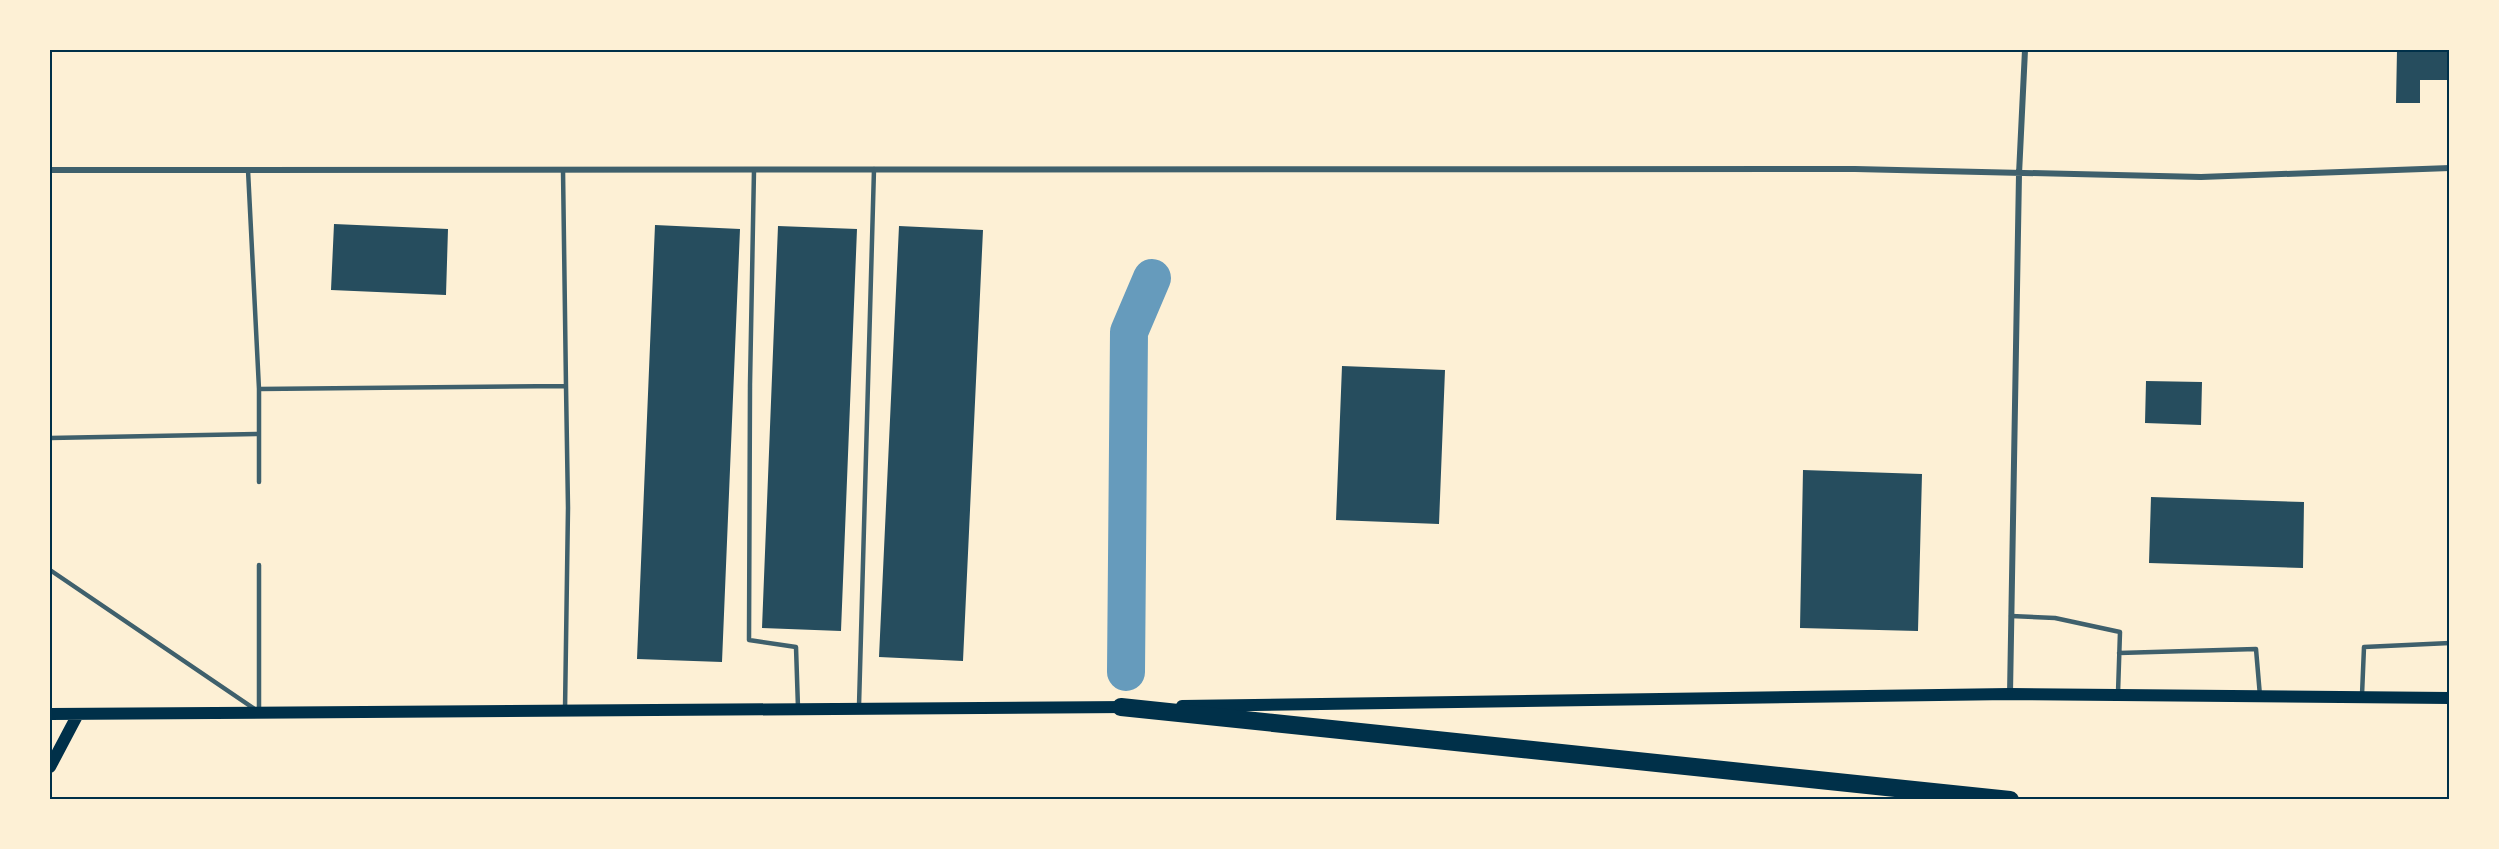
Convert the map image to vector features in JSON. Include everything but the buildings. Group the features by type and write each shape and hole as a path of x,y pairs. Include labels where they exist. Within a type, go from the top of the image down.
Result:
{"highway":[{"path":"1121,707 2010,800"}],"main road":[{"path":"50,714 1121,707 2010,694 2450,698"},
{"path":"50,766 78,714"}],"street":[{"path":"2010,694 2019,174 2025,50"},
{"path":"50,170 1855,169 2201,177 2450,168"}],"lane":[{"path":"859,709 874,169"},
{"path":"248,170 259,389 259,482"},
{"path":"562,170 568,508 566,710"},
{"path":"754,170 749,640 796,646 798,709"},
{"path":"259,389 566,386"},
{"path":"50,438 259,434"},
{"path":"259,565 259,712"},
{"path":"50,570 259,712"},
{"path":"2011,616 2055,618 2120,632 2118,695"},
{"path":"2362,698 2364,647 2450,643"},
{"path":"2119,653 2256,650 2260,696"}],"waterway":[{"path":"1126,672 1129,332 1152,278"}]}
